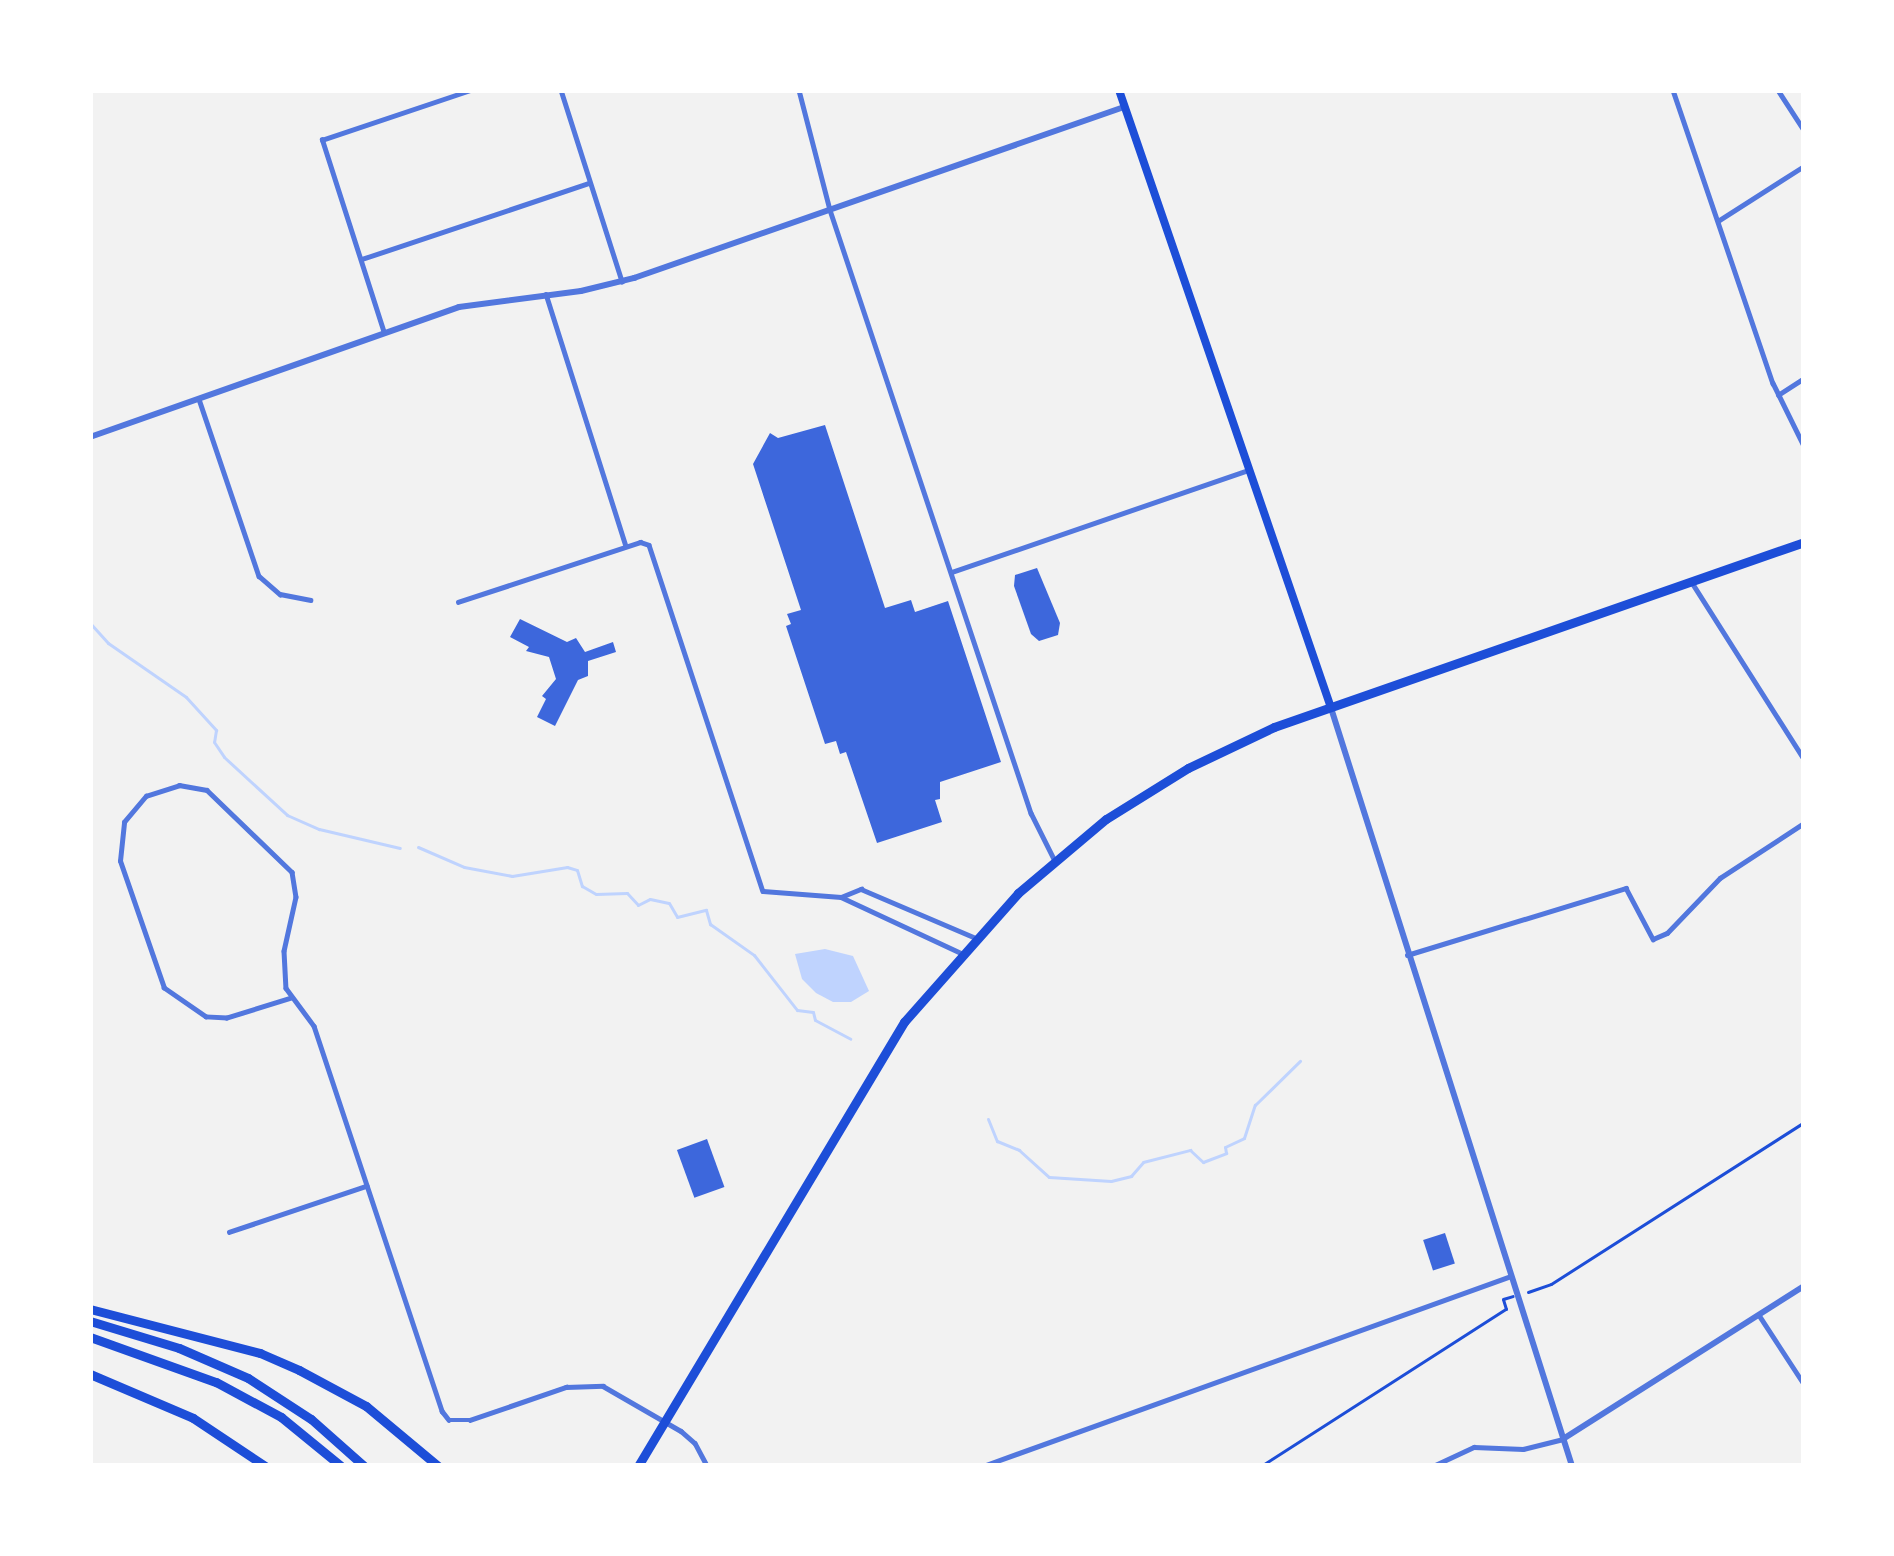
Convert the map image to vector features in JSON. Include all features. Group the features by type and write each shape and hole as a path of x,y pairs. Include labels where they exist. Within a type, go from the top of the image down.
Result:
{"highway":[{"path":"638,1466 878,1059 961,953 1055,861 1119,810 1188,768 1330,704 1804,542"},
{"path":"90,1310 279,1361 366,1406 438,1466"},
{"path":"90,1321 167,1344 248,1378 311,1419 364,1466"},
{"path":"90,1337 217,1382 281,1418 341,1466"},
{"path":"90,1374 193,1418 265,1466"}],"main road":[{"path":"1119,90 1246,471 1330,704"}],"street":[{"path":"383,333 322,140 471,90"},
{"path":"562,90 622,281"},
{"path":"799,90 830,210 1030,809 1055,861"},
{"path":"1673,90 1778,395 1804,446"},
{"path":"1778,90 1804,130"},
{"path":"90,437 474,303 622,281 1124,107"},
{"path":"1717,222 1804,166"},
{"path":"362,259 589,183"},
{"path":"546,294 626,546"},
{"path":"1778,395 1804,378"},
{"path":"199,399 259,576 280,594 310,600"},
{"path":"952,572 1246,471"},
{"path":"458,602 626,546 649,545 763,891 841,897 961,953"},
{"path":"1690,581 1804,759"},
{"path":"1330,704 1572,1466"},
{"path":"291,998 227,1018 206,1018 164,988 120,861 124,822 146,796 179,785 207,790 289,867 296,897 282,970 291,998 314,1026 436,1397 449,1420 482,1418 581,1386 603,1386 695,1443 707,1466"},
{"path":"1407,956 1626,888 1654,939 1667,933 1720,878 1804,823"},
{"path":"841,897 861,889 976,938"},
{"path":"229,1232 366,1186"},
{"path":"983,1466 1511,1276"},
{"path":"1433,1466 1474,1447 1522,1449 1563,1439 1804,1286"},
{"path":"1759,1315 1804,1384"}],"path":[{"path":"1262,1466 1506,1309 1503,1300 1551,1284 1804,1122"}],"water":[{"path":"825,949 853,956 869,991 851,1002 833,1002 816,993 802,979 795,954"}],"building":[{"path":"825,425 885,608 911,600 915,612 948,601 1001,762 940,782 940,799 935,800 942,822 877,843 846,752 840,754 836,741 825,744 786,626 791,624 787,614 801,610 753,464 770,433 778,438"},
{"path":"1037,568 1060,623 1058,635 1039,641 1031,634 1014,586 1015,575"},
{"path":"520,619 567,642 576,638 585,652 613,642 616,652 588,661 588,676 578,680 555,726 537,717 546,699 542,696 556,679 549,657 526,651 529,647 510,637"},
{"path":"707,1139 724,1187 694,1198 677,1150"},
{"path":"1445,1233 1455,1263 1433,1271 1423,1240"}],"waterway":[{"path":"90,623 108,643 186,697 216,730 214,742 224,757 287,815 319,829 400,848"},
{"path":"418,847 464,867 512,876 567,867 577,870 582,886 596,894 627,893 638,905 650,899 669,903 677,917 706,910 710,924 754,955 797,1010 813,1012 815,1020 850,1039"},
{"path":"988,1119 997,1141 1019,1150 1049,1177 1111,1181 1131,1176 1143,1162 1190,1150 1203,1162 1226,1153 1225,1147 1244,1138 1255,1105 1300,1061"}]}
